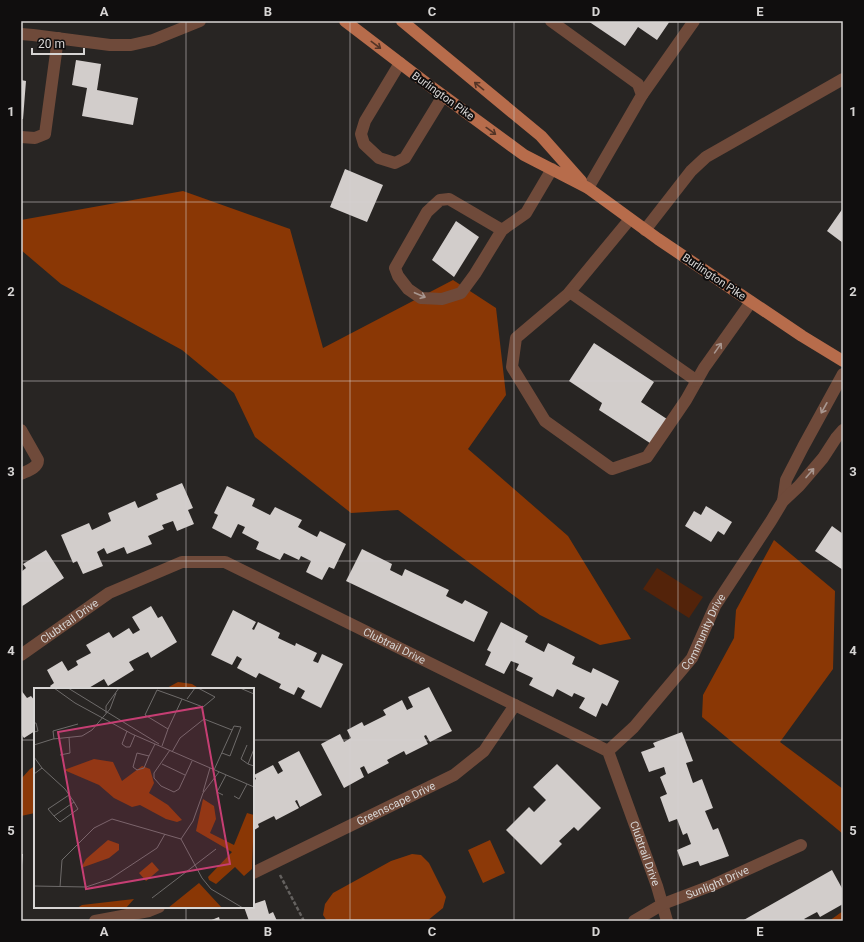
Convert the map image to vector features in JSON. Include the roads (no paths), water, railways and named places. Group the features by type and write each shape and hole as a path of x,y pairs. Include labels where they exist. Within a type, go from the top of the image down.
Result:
{"main road":[{"name":"Burlington Pike","path":"345,21 443,96 524,155 588,188 658,239 802,336 843,361"},
{"name":"Burlington Pike","path":"402,21 541,136 588,188"}],"street":[{"path":"21,34 33,34 110,45 131,45 153,40 200,21"},
{"path":"551,21 638,84 642,96"},
{"path":"588,188 642,96 694,21"},
{"path":"21,137 34,138 45,134 58,38"},
{"path":"400,63 365,121 361,134 364,144 379,158 395,163 405,158 443,96"},
{"path":"645,230 691,171 706,157 843,79"},
{"path":"502,230 449,199 440,200 427,212 395,268 398,276 408,289 421,298 442,299 461,293 475,274 502,230 526,213 552,169"},
{"path":"630,219 570,292 516,338 512,367 545,421 612,469 647,457 686,400 704,368 751,302"},
{"path":"570,292 697,381"},
{"name":"Community Drive","path":"783,500 786,480 843,374"},
{"path":"21,430 38,460 38,464 21,474"},
{"name":"Community Drive","path":"608,751 634,728 692,658 716,606 783,500 799,486 823,458 843,430"},
{"name":"Clubtrail Drive","path":"21,655 109,593 182,562 226,562 608,751 663,904 667,921"},
{"name":"Greenscape Drive","path":"254,872 454,775 484,751 515,705"},
{"name":"Sunlight Drive","path":"634,921 663,904 713,886 801,845"},
{"path":"95,921 149,911 156,908"}]}
